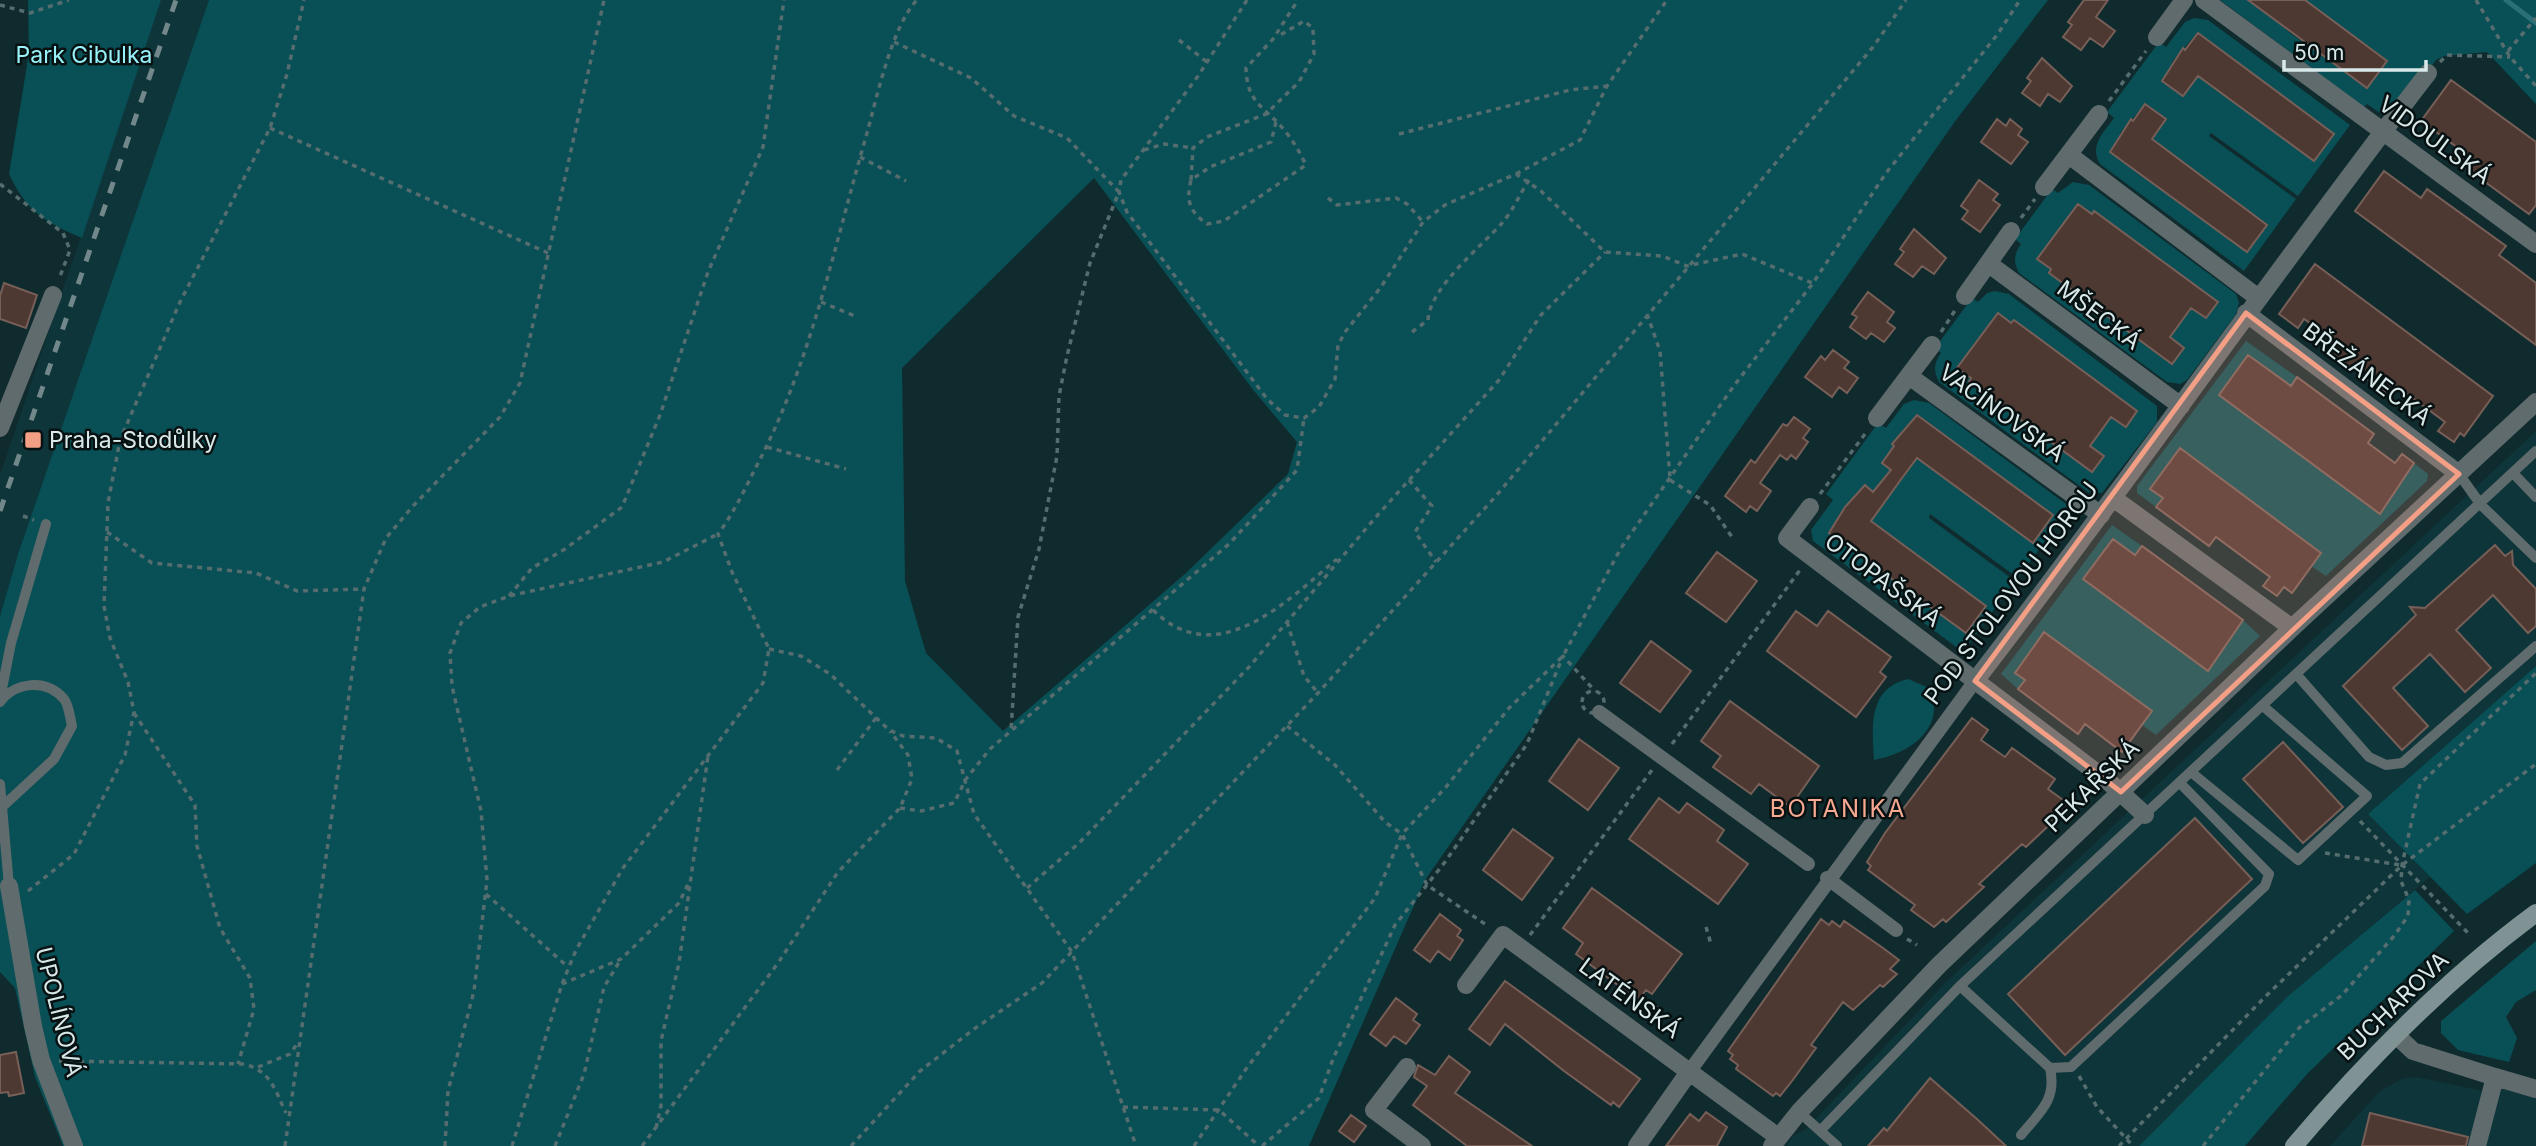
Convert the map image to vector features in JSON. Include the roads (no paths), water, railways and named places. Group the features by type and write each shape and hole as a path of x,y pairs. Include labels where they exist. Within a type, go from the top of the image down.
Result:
{"main road":[{"name":"BUCHAROVA","path":"2294,1146 2396,1034 2488,948 2536,913"}],"street":[{"path":"2157,37 2184,0"},
{"name":"VIDOULSKÁ","path":"2204,0 2536,244"},
{"name":"POD STOLOVOU HOROU","path":"1637,1146 1829,879 2181,406 2257,297 2428,73"},
{"path":"2044,187 2099,114"},
{"path":"2069,155 2257,297"},
{"path":"1965,296 2011,231"},
{"name":"MŠECKÁ","path":"1989,264 2181,406"},
{"path":"0,428 52,295"},
{"name":"BŘEŽÁNECKÁ","path":"2246,313 2459,474"},
{"name":"VACÍNOVSKÁ","path":"1877,418 1932,345"},
{"name":"VACÍNOVSKÁ","path":"1909,376 2101,515"},
{"name":"PEKAŘSKÁ","path":"1775,1141 1799,1112 1939,965 2292,628 2536,402"},
{"path":"2113,498 2292,628"},
{"name":"OTOPAŠSKÁ","path":"1810,507 1787,538 2121,792 2145,815"},
{"path":"1599,712 1808,864"},
{"path":"1829,879 1896,930"},
{"name":"UPOLÍNOVÁ","path":"7,889 41,1060 74,1146"},
{"name":"LATÉNSKÁ","path":"1466,985 1503,936 1689,1072 1775,1141"},
{"path":"2396,1034 2413,1051 2536,1089"},
{"path":"1407,1067 1374,1111 1422,1146"},
{"path":"2477,1146 2495,1077"}],"lane":[{"path":"1820,1131 1960,986 2481,505 2536,451"},
{"path":"2513,473 2536,497"},
{"path":"2459,474 2481,505 2536,558"},
{"path":"0,701 11,643 46,524"},
{"path":"2297,675 2369,757 2386,765 2402,763 2536,646"},
{"path":"0,701 8,691 22,684 51,688 66,701 72,726 54,759 2,807"},
{"path":"2191,772 2298,860 2367,796 2263,706"},
{"path":"2050,1068 2071,1067 2265,886 2269,874 2180,783"},
{"path":"0,784 7,889"},
{"path":"1960,986 2050,1068 2054,1085 2049,1101 2021,1135"},
{"path":"1799,1112 1837,1146"}],"waterway":[{"path":"2506,0 2536,23"}],"railway":[{"path":"0,511 176,0"}],"place":[{"name":"Praha-Stodůlky","path":"33,440"}],"district":[{"name":"BOTANIKA","path":"1838,809"}],"park label":[{"name":"Park Cibulka","path":"84,55"}]}
